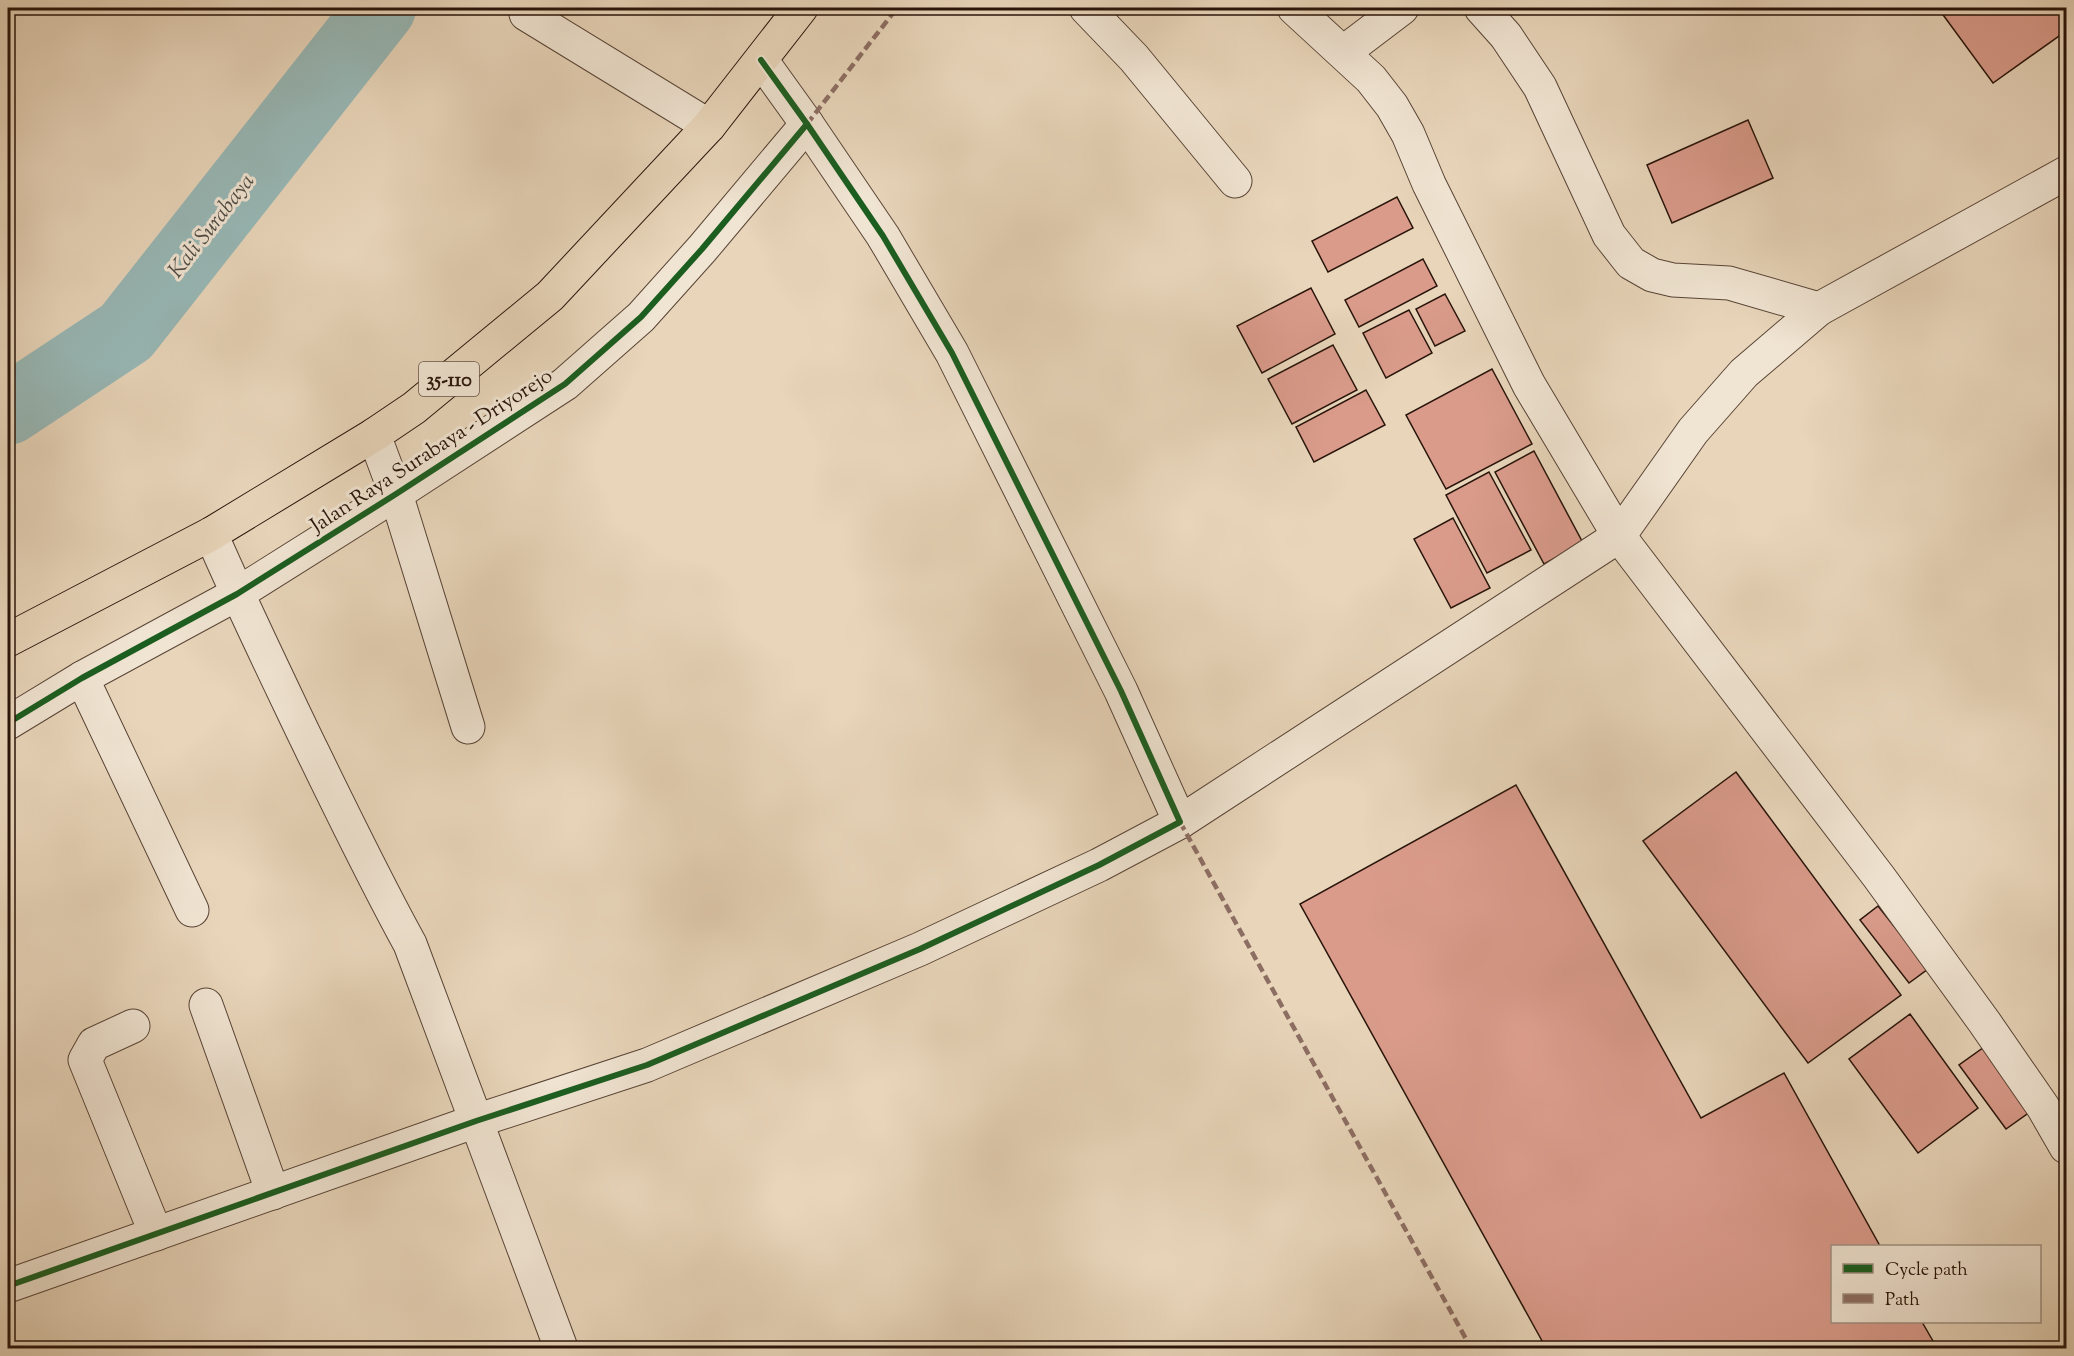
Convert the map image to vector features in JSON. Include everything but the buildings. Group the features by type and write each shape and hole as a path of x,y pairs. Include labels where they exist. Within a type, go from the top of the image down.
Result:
{"main road":[{"name":"Jalan Raya Surabaya - Driyorejo","path":"8,640 211,534 374,435 414,408 549,296 709,126 801,8"}],"street":[{"path":"1086,8 1134,58 1235,181"},
{"path":"1294,8 1344,52 1371,79 1392,106 1408,134 1429,184 1529,385 1619,536 1879,877 1985,1023 2043,1107 2067,1147"},
{"path":"1344,52 1402,8"},
{"path":"1481,8 1506,36 1540,87 1610,235 1631,263 1652,275 1673,280 1729,283 1819,309"},
{"path":"526,14 709,126"},
{"path":"761,60 883,236 952,353 1121,691 1180,822"},
{"name":"Jalan Raya Surabaya - Driyorejo","path":"8,723 82,678 237,594 396,495 565,384 641,317 702,249 807,124"},
{"path":"8,1286 476,1121 648,1065 920,949 1099,865 1180,822 1619,536 1693,431 1744,373 1819,309 2067,172"},
{"path":"374,435 396,495 468,727"},
{"path":"211,534 237,594 377,884 410,945 561,1348"},
{"path":"82,678 192,910"},
{"path":"206,1005 273,1193"},
{"path":"133,1026 94,1044 85,1060 156,1234"}],"waterway":[{"name":"Kali Surabaya","path":"8,410 126,332 381,8"}],"marked path":[{"path":"807,124 897,8"},
{"path":"1180,822 1471,1348"}],"cycle path":[{"path":"8,1286 476,1121 647,1065 920,949 1099,865 1180,822 1121,691 952,353 883,236 761,60"},
{"path":"8,723 82,678 237,594 565,384 641,317 702,249 807,124"}]}
